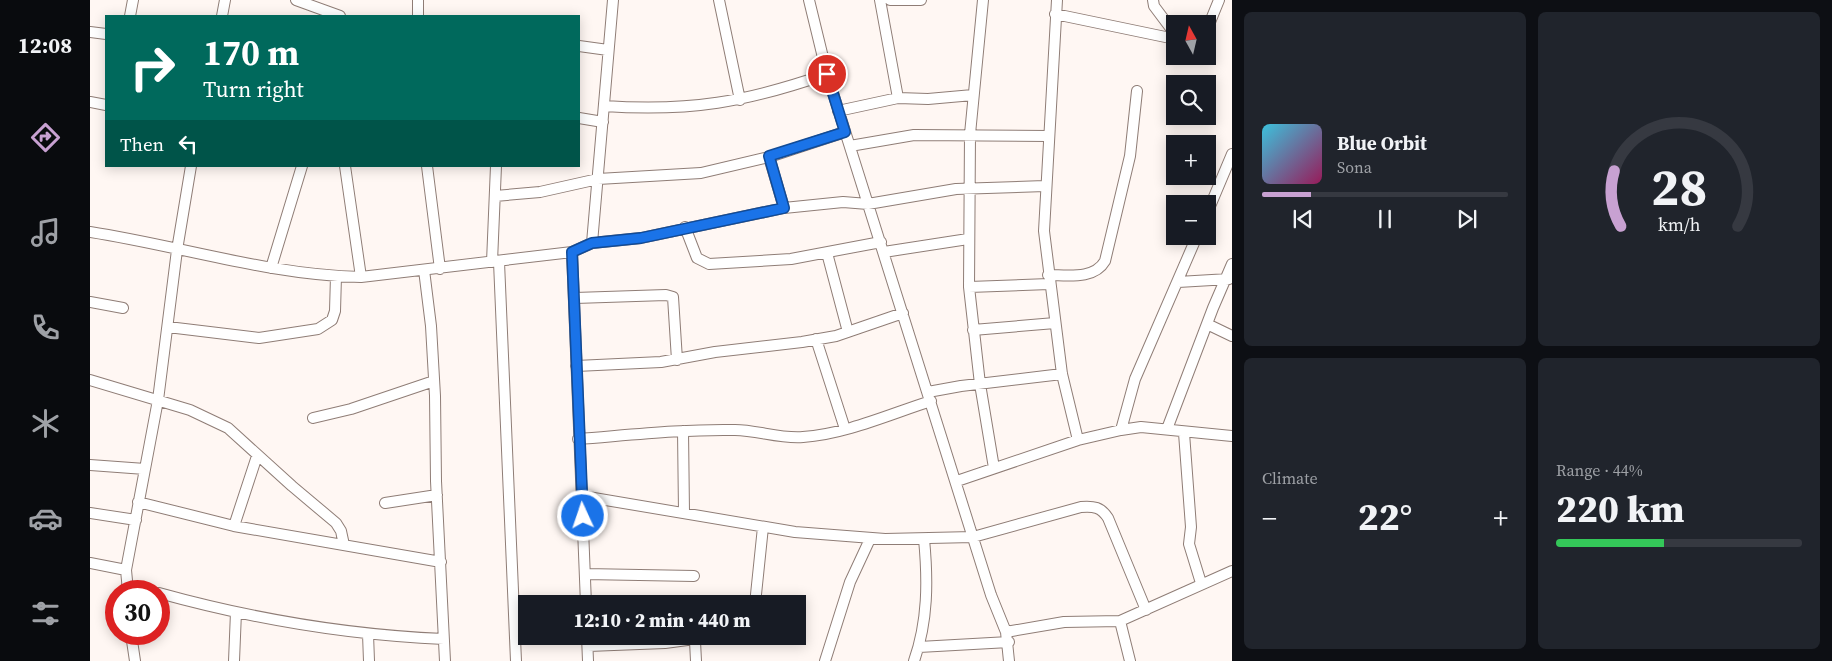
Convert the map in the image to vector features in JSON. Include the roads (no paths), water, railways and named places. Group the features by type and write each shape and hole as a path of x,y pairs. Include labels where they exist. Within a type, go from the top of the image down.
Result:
{"street":[{"path":"130,15 132,0"},
{"path":"222,15 225,0"},
{"path":"296,0 312,2 338,15"},
{"path":"418,0 418,15"},
{"path":"592,243 613,0"},
{"path":"719,0 740,100"},
{"path":"809,0 838,111 957,481 991,595 1007,637 1009,661"},
{"path":"880,0 898,98"},
{"path":"890,0 921,0"},
{"path":"983,0 970,134 969,287 980,384 994,468"},
{"path":"1057,0 1043,224 1048,279 1062,374 1078,440"},
{"path":"1153,0 1154,6 1166,22"},
{"path":"1213,15 1219,0"},
{"path":"1055,14 1166,37"},
{"path":"90,32 105,34"},
{"path":"580,46 608,50"},
{"path":"604,106 665,109 717,104 786,88 827,74"},
{"path":"969,287 1089,274 1102,267 1132,149 1137,91"},
{"path":"838,111 898,98 928,99 973,95"},
{"path":"90,102 105,105"},
{"path":"580,118 603,122"},
{"path":"495,196 540,192 598,179 700,173 769,156 845,132"},
{"path":"850,146 914,135 1048,136"},
{"path":"1215,195 1232,154"},
{"path":"769,156 784,208"},
{"path":"127,580 126,570 158,400 177,250 191,167"},
{"path":"271,268 302,167"},
{"path":"342,167 361,277"},
{"path":"427,167 440,269"},
{"path":"496,167 496,262 516,661"},
{"path":"90,225 94,233 177,250 271,268 361,277 572,252 592,243 641,238 686,227 784,208 843,202 868,204 933,191 1045,186"},
{"path":"686,227 697,258 709,264 791,259 827,253 968,239"},
{"path":"1121,430 1134,379 1193,245"},
{"path":"572,252 586,595"},
{"path":"827,253 848,332"},
{"path":"1167,429 1206,324 1229,279 1232,264"},
{"path":"424,270 434,381 437,495 446,661"},
{"path":"168,327 259,338 318,329 332,320 335,311 336,276"},
{"path":"1178,282 1229,279"},
{"path":"575,298 666,295 673,297 677,360"},
{"path":"90,302 123,308"},
{"path":"576,366 677,360 715,352 816,339 848,332 903,313"},
{"path":"973,330 1055,323"},
{"path":"1206,324 1232,336"},
{"path":"816,339 845,429"},
{"path":"578,439 683,431 737,430 789,438 814,436 845,429 930,397 980,384 1062,374"},
{"path":"90,380 190,410 228,428 244,440 257,456 336,523 341,531 344,545"},
{"path":"313,418 351,408 434,381"},
{"path":"957,481 1078,440 1121,430 1141,427 1167,429 1184,433 1232,436"},
{"path":"683,431 684,512"},
{"path":"1184,433 1191,527 1189,544 1201,583"},
{"path":"234,526 257,456"},
{"path":"90,465 145,469"},
{"path":"385,504 437,495"},
{"path":"582,496 763,527 870,539 973,537 1082,507 1100,508 1108,518 1146,610"},
{"path":"138,502 234,526 440,562"},
{"path":"90,513 136,520"},
{"path":"756,595 763,527"},
{"path":"825,661 850,582 870,539"},
{"path":"914,661 919,647 924,620 927,588 924,539"},
{"path":"90,563 126,570"},
{"path":"919,647 1007,637 1064,622 1120,621 1201,583 1232,571"},
{"path":"585,574 694,576"},
{"path":"170,596 305,626 368,634 444,639"},
{"path":"234,661 236,612"},
{"path":"1120,621 1130,661"},
{"path":"368,634 369,661"},
{"path":"133,645 135,661"},
{"path":"588,645 588,661"},
{"path":"695,645 696,661"}]}
